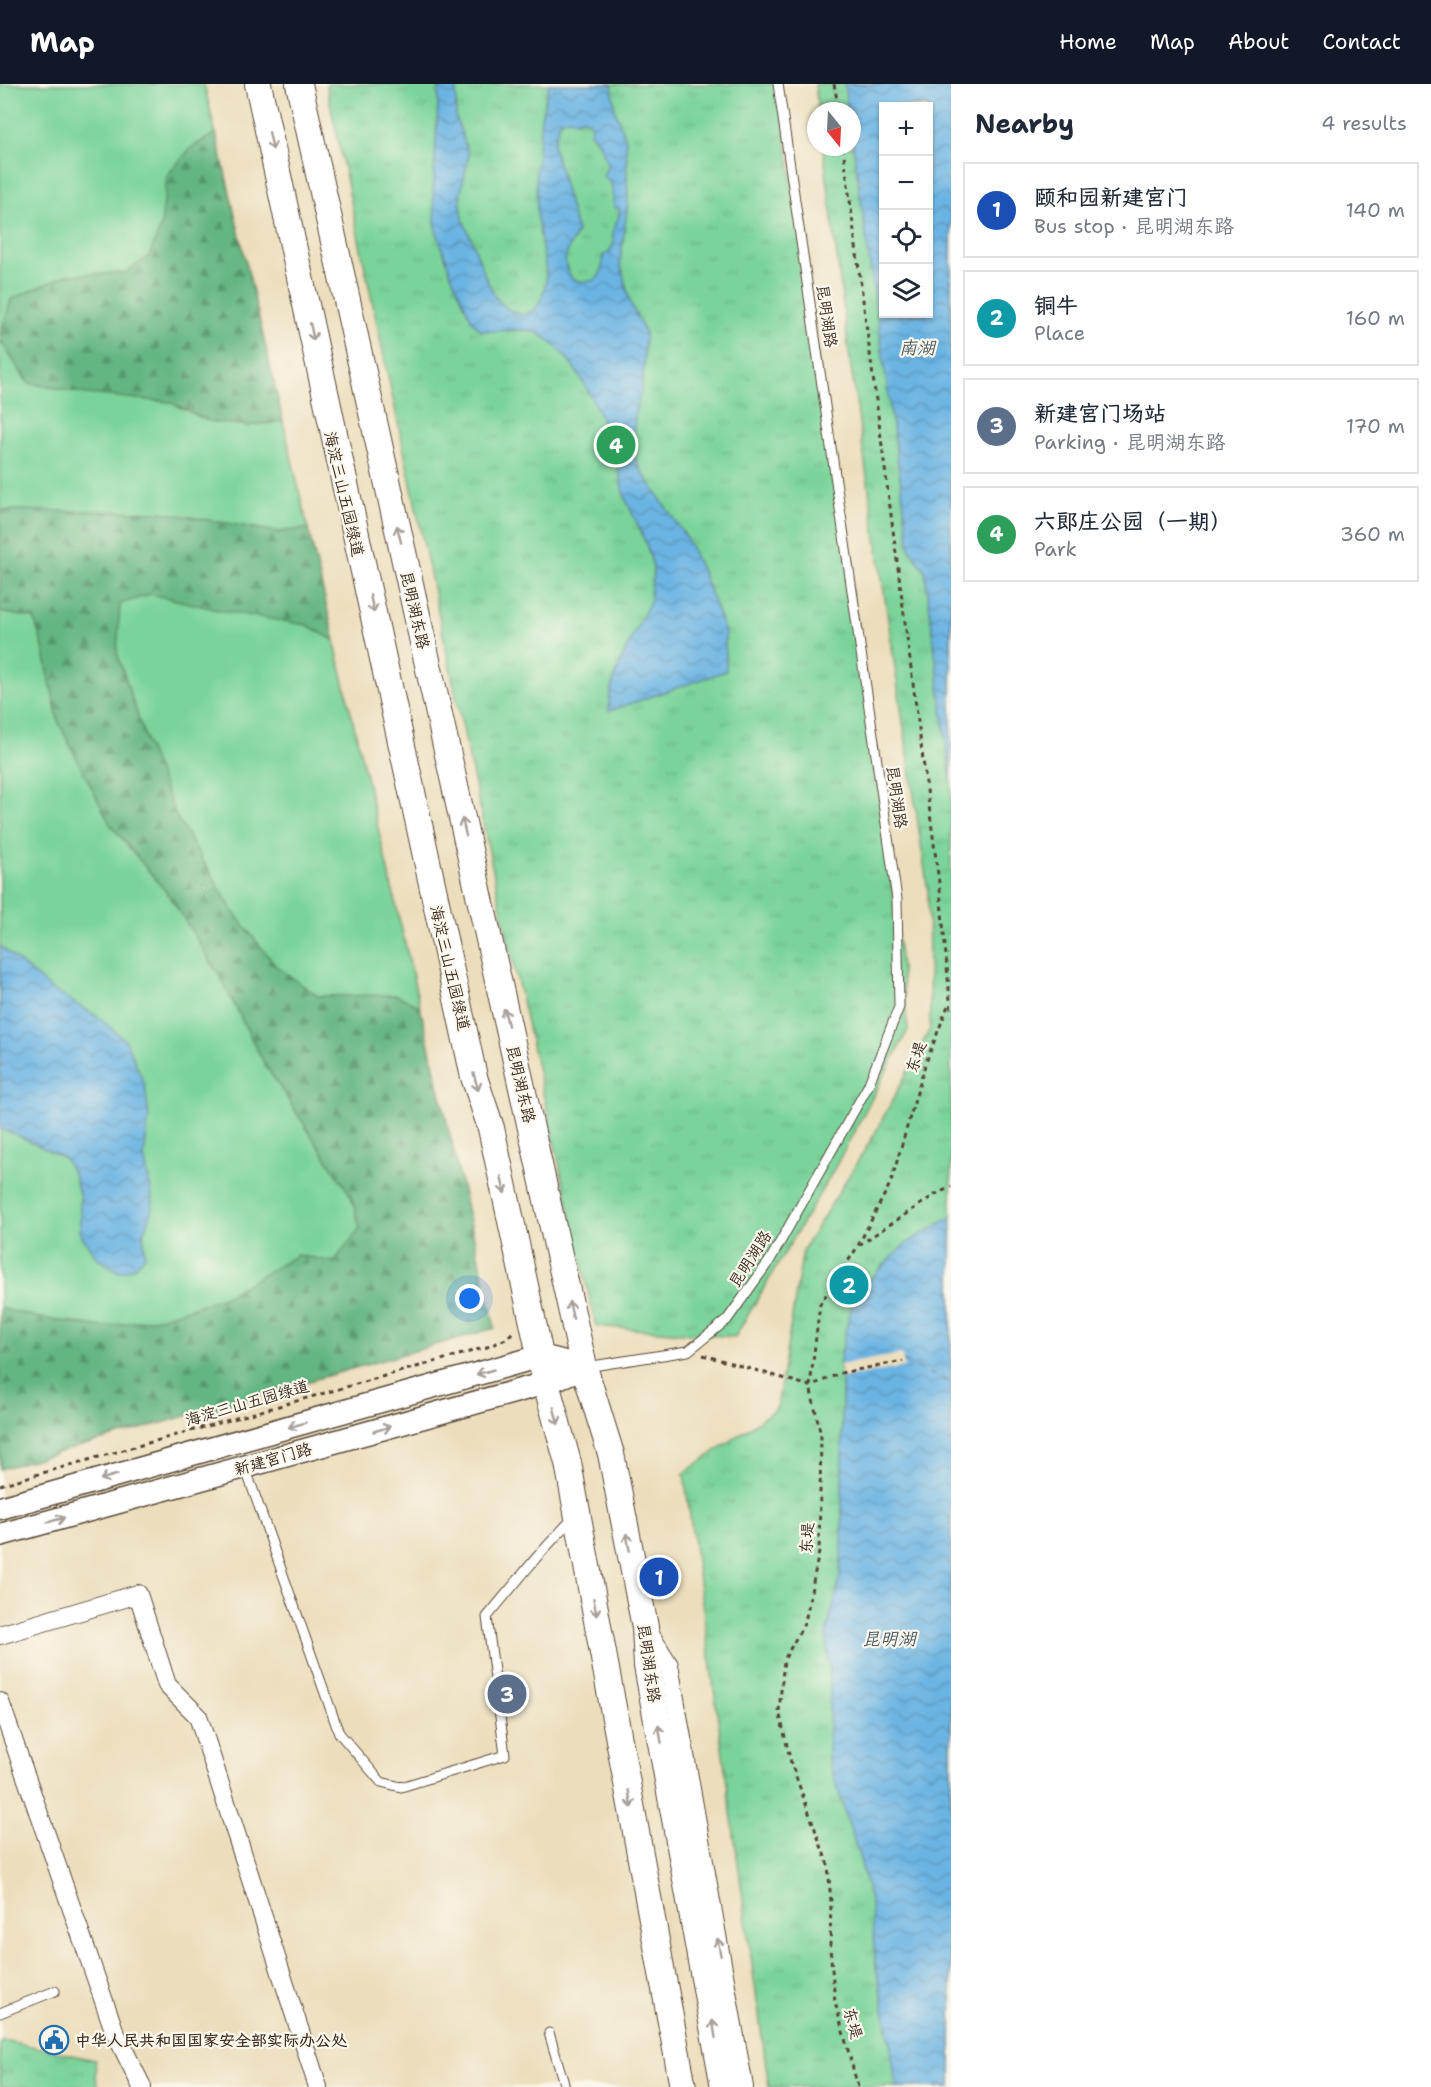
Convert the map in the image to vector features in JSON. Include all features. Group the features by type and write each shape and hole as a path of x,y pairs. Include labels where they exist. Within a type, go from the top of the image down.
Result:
{"main road":[{"path":"258,84 474,1077 491,1128 546,1383 568,1463 683,2087"},
{"name":"昆明湖东路","path":"299,84 584,1367 611,1454 645,1627 647,1666 724,2087"}],"street":[{"path":"541,1356 584,1367"},
{"name":"新建宫门路","path":"0,1508 541,1356"},
{"name":"新建宫门路","path":"0,1536 546,1383 584,1367"},
{"path":"0,1635 138,1594 167,1684 198,1716 318,2087"},
{"path":"645,1627 669,1665 744,2087"},
{"path":"0,1702 114,2030 142,2087"}],"lane":[{"name":"昆明湖路","path":"584,1367 688,1351 728,1320 774,1252 868,1086 899,1007 897,899 778,84"},
{"path":"245,1467 339,1734 381,1782 401,1787 506,1755 487,1617 536,1558 578,1513"},
{"path":"0,2013 55,1991"},
{"path":"549,2033 565,2087"}],"path":[{"path":"834,84 837,102"},
{"path":"844,156 940,890 951,1011"},
{"name":"东堤","path":"858,2087 835,2002 830,1948 831,1902 828,1865 791,1763 779,1711 784,1660 805,1622 819,1552 821,1436 810,1386 820,1304 858,1246 891,1182 925,1065 949,1003"},
{"path":"858,1246 936,1194 951,1187"},
{"name":"海淀三山五园绿道","path":"0,1485 487,1347 506,1340 516,1328"},
{"path":"688,1351 810,1386 841,1373 903,1361"}],"green space":[{"path":"0,84 204,84 495,1328 0,1469"},
{"path":"326,84 778,84 883,805 908,1030 832,1173 735,1337 596,1326 504,922"},
{"path":"815,84 951,84 951,2087 769,2087 684,1473 777,1408 803,1250 874,1135 930,1029 928,892 850,361 824,156 861,156 861,102 817,102"},
{"path":"216,133 283,421 248,426 208,421 170,402 87,394 28,383 0,340 11,299 67,275 125,273 149,256 161,226 167,175 192,147"},
{"path":"0,510 161,512 279,532 308,528 335,641 307,625 218,610 151,594 120,604 117,653 148,747 177,818 235,914 276,966 318,996 397,995 420,1007 495,1328 0,1469 0,1308 41,1318 103,1327 163,1317 224,1297 297,1255 334,1262 360,1228 351,1196 264,1063 219,975 171,898 110,824 58,721 43,647 34,618 0,612"},
{"path":"3,2040 95,2060 97,2087 0,2087 0,2042"}],"water":[{"path":"439,84 456,84 456,118 469,155 460,196 463,220 495,297 509,310 523,315 535,310 546,282 537,218 536,171 541,118 549,84 612,84 615,110 626,140 628,203 620,262 630,302 645,333 644,365 641,392 635,413 633,449 638,466 686,537 702,571 725,632 726,671 609,711 609,699 617,670 651,599 653,572 648,549 624,495 606,432 578,373 552,343 537,333 517,330 482,331 472,321 452,277 436,230 433,195","holes":["569,118 576,121 585,119 592,125 590,133 599,143 608,165 603,176 611,183 614,207 619,208 619,217 613,232 614,243 610,251 603,256 600,275 597,279 587,281 573,280 566,267 566,256 577,232 553,145 560,121"]},
{"name":"南湖","path":"844,84 951,84 951,782 925,571 910,549 855,156 861,156 861,102 847,102"},
{"path":"0,946 51,989 98,1017 126,1041 145,1086 149,1117 144,1156 153,1201 150,1218 143,1233 145,1256 133,1268 119,1272 97,1258 80,1233 80,1197 74,1175 64,1158 0,1129"},
{"name":"昆明湖","path":"951,1217 951,2087 896,2087 875,1961 871,1905 860,1859 828,1759 830,1679 826,1634 839,1583 842,1548 842,1378 839,1365 854,1299 904,1245"}],"pier":[{"path":"902,1354 904,1367 842,1378 839,1365"}],"ferry route":[{"path":"903,1361 951,1383"}],"place":[{"name":"六郎庄公园（一期）","path":"616,445"},
{"name":"铜牛","path":"849,1285"},
{"name":"颐和园新建宫门","path":"659,1577"},
{"name":"新建宫门场站","path":"507,1694"},
{"name":"中华人民共和国国家安全部实际办公处","path":"54,2040"}]}
